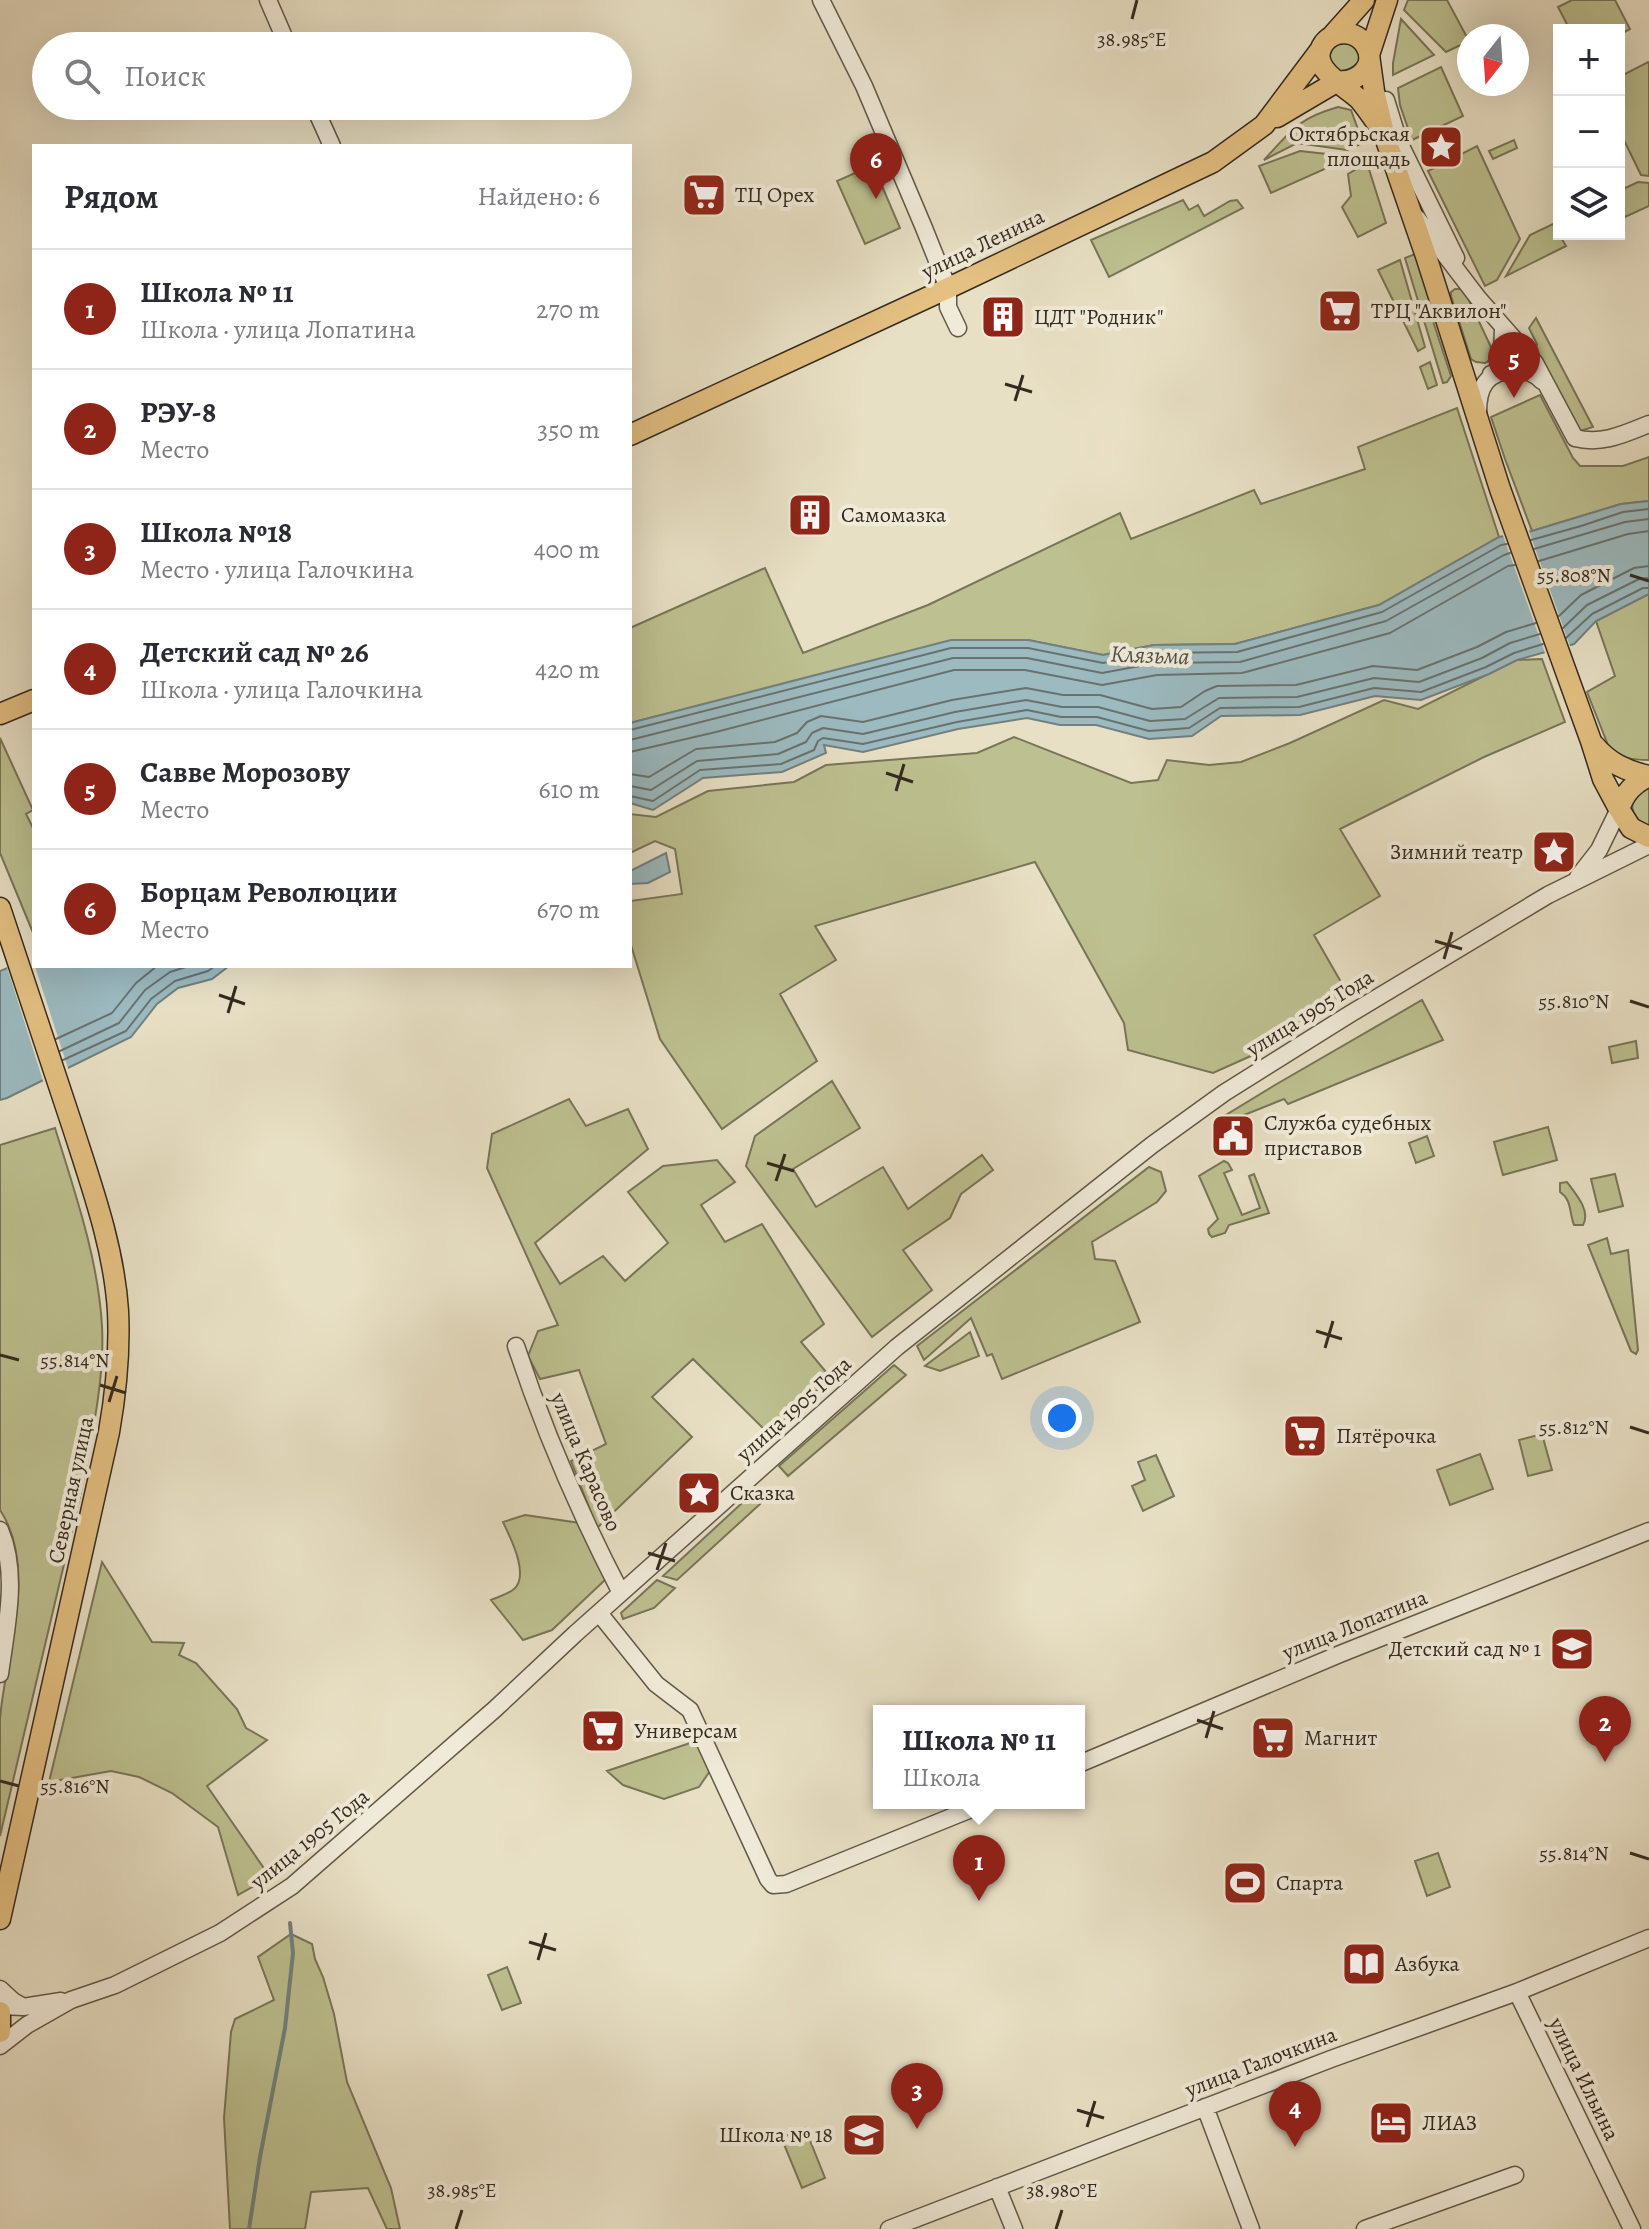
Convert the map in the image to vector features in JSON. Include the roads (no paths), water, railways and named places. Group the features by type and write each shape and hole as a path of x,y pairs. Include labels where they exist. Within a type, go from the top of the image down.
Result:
{"main road":[{"name":"улица Ленина","path":"632,434 1213,162 1264,125 1327,42 1364,0"},
{"path":"1264,125 1338,81 1347,82 1361,75 1367,67 1387,0"},
{"path":"1390,133 1360,101 1324,70 1320,62 1327,42 1342,33 1355,36 1367,48 1374,91 1390,133 1398,174 1500,489 1603,779 1631,828 1649,837"},
{"path":"0,714 32,701"},
{"path":"1591,741 1611,762 1628,771 1649,776"},
{"path":"1619,809 1629,790 1649,776"},
{"name":"Северная улица","path":"0,908 97,1207 114,1272 118,1310 117,1384 98,1489 1,1909"},
{"path":"0,2012 0,2032"}],"street":[{"path":"268,0 282,32"},
{"path":"821,0 864,86 948,288 948,307 958,328"},
{"path":"1372,0 1390,133 1445,234 1467,283"},
{"path":"320,120 331,144"},
{"path":"1410,210 1503,329 1535,363 1575,438 1590,442 1613,438 1649,424"},
{"path":"1479,423 1480,394 1488,379 1500,367 1503,329"},
{"path":"1465,374 1483,376 1520,370 1539,377 1549,389"},
{"path":"1574,881 1595,856 1619,809"},
{"name":"улица 1905 Года","path":"0,2006 23,2007 71,2000 115,1985 220,1933 292,1886 495,1709 897,1347 1152,1145 1247,1078 1350,1014 1574,881 1649,845"},
{"name":"улица Карасово","path":"516,1346 533,1398 580,1508 621,1593"},
{"path":"0,1530 5,1542 10,1586 0,1674"},
{"name":"улица Лопатина","path":"1085,1761 1340,1654 1649,1531"},
{"path":"599,1613 656,1684 690,1710 773,1885 786,1884 971,1809"},
{"name":"улица Галочкина","path":"889,2229 1350,2052 1517,1992 1649,1938"},
{"path":"0,1989 23,2007"},
{"name":"улица Ильина","path":"1517,1992 1632,2229"},
{"name":"улица 1905 Года","path":"0,2046 27,2025 71,2000"},
{"path":"1205,2107 1251,2229"},
{"path":"1365,2229 1515,2175"},
{"path":"997,2187 1014,2229"}],"water":[{"name":"Клязьма","path":"1649,501 1649,594 1596,621 1574,644 1517,660 1421,700 1375,696 1300,715 1221,716 1192,736 1149,739 1096,725 1060,725 1027,718 958,729 863,752 824,745 826,753 782,772 703,778 653,810 632,804 632,722 951,640 1028,640 1103,655 1154,645 1235,644 1379,605 1499,537 1532,531 1621,504"},
{"path":"666,853 670,872 648,883 632,884 632,870"},
{"path":"32,958 32,968 226,968 212,979 178,988 157,1004 131,1037 0,1100 0,971"}],"waterway":[{"path":"249,2229 285,2028 293,1953 290,1923"}],"place":[{"name":"Октябрьская площадь","path":"1441,147"},
{"name":"ТЦ Орех","path":"704,195"},
{"name":"Борцам Революции","path":"876,199"},
{"name":"ТРЦ \"Аквилон\"","path":"1340,311"},
{"name":"ЦДТ \"Родник\"","path":"1003,317"},
{"name":"Савве Морозову","path":"1514,398"},
{"name":"Самомазка","path":"810,515"},
{"name":"Зимний театр","path":"1554,852"},
{"name":"Служба судебных приставов","path":"1233,1136"},
{"name":"Пятёрочка","path":"1305,1436"},
{"name":"Сказка","path":"699,1493"},
{"name":"Детский сад № 1","path":"1572,1649"},
{"name":"Универсам","path":"603,1731"},
{"name":"Магнит","path":"1273,1738"},
{"name":"РЭУ-8","path":"1605,1762"},
{"name":"Спарта","path":"1245,1883"},
{"name":"Школа № 11","path":"979,1901"},
{"name":"Азбука","path":"1364,1964"},
{"name":"ЛИАЗ","path":"1391,2123"},
{"name":"Школа №18","path":"917,2129"},
{"name":"Школа № 18","path":"864,2135"},
{"name":"Детский сад № 26","path":"1295,2147"}]}
